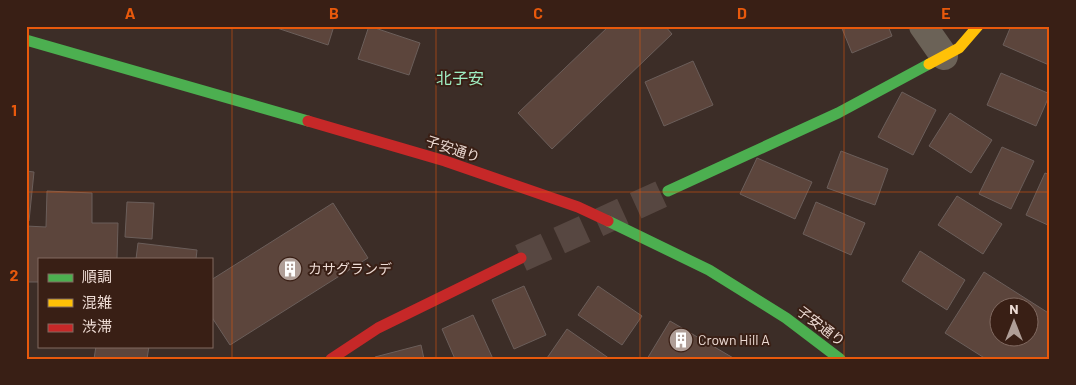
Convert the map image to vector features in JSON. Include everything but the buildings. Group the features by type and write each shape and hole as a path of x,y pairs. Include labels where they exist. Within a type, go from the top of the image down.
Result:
{"street":[{"path":"923,26 944,56"},
{"path":"668,191 838,113 959,48 978,26"},
{"name":"子安通り","path":"26,40 445,161 578,207 709,270 786,318 840,359"},
{"path":"331,359 378,328 521,258"}],"tunnel":[{"path":"521,258 668,191"}],"traffic: fast":[{"path":"26,40 308,121"},
{"path":"668,191 838,113 929,64"},
{"path":"608,221 709,270 786,318 840,359"}],"traffic: slow":[{"path":"929,64 959,48 978,26"}],"traffic: jam":[{"path":"308,121 445,161 578,207 608,221"},
{"path":"331,359 378,328 521,258"}],"place":[{"name":"カサグランデ","path":"290,269"},
{"name":"Crown Hill A","path":"681,340"}],"district":[{"name":"北子安","path":"460,78"}]}
